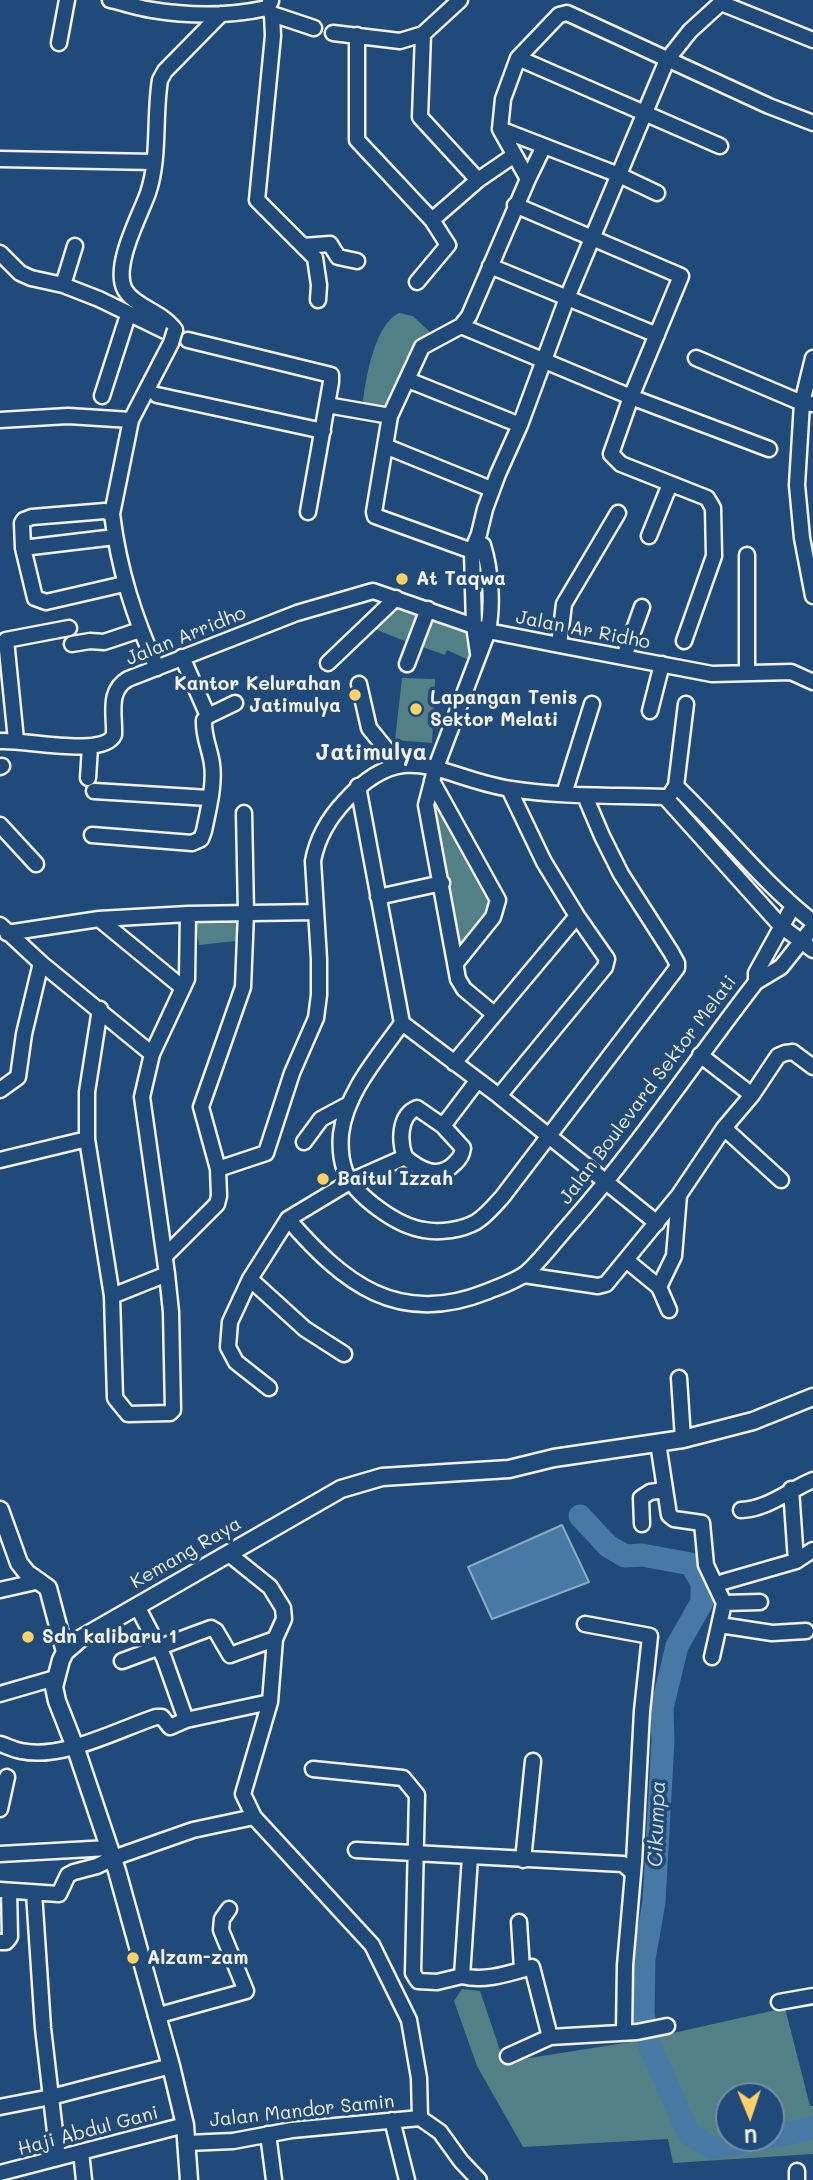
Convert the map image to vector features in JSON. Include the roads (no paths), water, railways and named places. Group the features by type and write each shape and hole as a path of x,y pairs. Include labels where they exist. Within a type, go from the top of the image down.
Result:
{"street":[{"path":"59,43 67,0"},
{"path":"110,0 152,10 221,13 248,12 270,7 314,28"},
{"path":"333,33 400,40 423,34 460,0"},
{"path":"494,1014 464,989 458,979 426,809 433,775 478,653 481,628 490,620 489,577 479,552 480,534 491,489 520,425 567,298 667,60 690,31 723,2 813,40"},
{"path":"270,7 273,36 257,200 316,260 318,300"},
{"path":"156,668 124,584 112,514 131,420 172,336 168,321 129,295 122,278 128,244 149,192 160,80 165,71 221,13"},
{"path":"528,179 500,130 503,99 518,58 559,15 567,13 768,106 813,123"},
{"path":"423,34 420,117 478,180"},
{"path":"357,35 357,140 432,220 448,246 417,282"},
{"path":"518,58 720,146"},
{"path":"500,130 619,175 657,193"},
{"path":"479,552 375,516 374,505 390,416 424,345 461,326 469,316 515,205 544,146"},
{"path":"432,220 478,180 513,156"},
{"path":"0,159 153,162"},
{"path":"515,205 680,274 681,279 631,397 611,454 621,464 707,498 713,508 714,556 684,641"},
{"path":"303,246 330,244 338,257 357,261"},
{"path":"63,285 75,246"},
{"path":"0,253 20,273 99,299 172,336"},
{"path":"490,267 657,335"},
{"path":"102,396 128,315"},
{"path":"461,326 631,397 769,449"},
{"path":"188,340 328,373 331,376 330,405 308,512"},
{"path":"696,358 807,403"},
{"path":"813,358 797,485 802,538 813,596"},
{"path":"408,380 520,425"},
{"path":"157,394 323,431"},
{"path":"330,405 390,416"},
{"path":"0,421 68,416 131,420"},
{"path":"385,446 491,489"},
{"path":"649,536 670,484"},
{"path":"112,514 104,511 28,517 22,523 23,548 35,598 42,602 124,584"},
{"path":"559,645 564,604 618,513"},
{"path":"23,548 115,537"},
{"path":"747,555 747,672"},
{"name":"Jalan Ar Ridho","path":"349,597 365,592 381,592 481,628 559,645 712,674 790,672 813,682"},
{"name":"Jalan Arridho","path":"90,747 113,740 114,699 116,689 121,684 182,657 297,613 349,597"},
{"path":"328,663 396,598"},
{"path":"624,657 642,607"},
{"path":"407,664 428,609"},
{"path":"16,740 6,640 69,628"},
{"path":"72,644 104,642 140,630"},
{"path":"92,835 197,842 201,839 212,768 205,737 206,718 182,657"},
{"path":"650,710 662,664"},
{"path":"359,684 369,728 399,765"},
{"path":"206,718 235,703"},
{"path":"564,794 592,704"},
{"path":"218,1168 266,1153 274,1134 292,1073 316,1018 319,959 313,862 320,836 340,806 358,786 383,770 414,764 433,775 509,789 585,796 665,797 676,786 686,704"},
{"path":"0,741 90,747 91,785 209,799"},
{"path":"433,775 498,900 494,917 456,963"},
{"path":"358,786 402,1023 499,1096 605,1184 657,1223"},
{"name":"Jalan Boulevard Sektor Melati","path":"288,1219 343,1276 376,1294 397,1301 418,1303 465,1300 524,1275 605,1184 756,982 808,946 813,924 708,815 676,786"},
{"path":"499,1096 607,963 606,955 577,916 544,862 509,789"},
{"path":"402,1023 349,1104 341,1137 341,1157 351,1181 384,1213 423,1230 455,1229 476,1222 492,1209 676,972 677,966 671,952 621,874 601,836 585,796"},
{"path":"665,797 781,926 808,946"},
{"path":"165,1256 218,1203 218,1168 201,1107 243,987 246,913 244,813"},
{"path":"0,825 36,864"},
{"path":"378,897 442,883"},
{"name":"Jalan Boulevard Sektor Melati","path":"756,982 756,973 793,906"},
{"path":"4,929 99,919 188,914 316,912"},
{"path":"100,1009 87,1091 87,1139 112,1296 115,1398 128,1414 170,1413 173,1410 173,1358 167,1274 142,1097 152,1054 187,979 188,914"},
{"path":"454,1063 577,916"},
{"path":"99,919 183,988"},
{"path":"4,929 41,963 152,1054"},
{"path":"0,1090 18,1077 24,1034 41,963"},
{"path":"524,1275 603,1285 679,1195 724,1128 778,1056 793,1052 813,1067"},
{"path":"700,1055 752,1094"},
{"path":"443,1126 477,1081"},
{"path":"304,1142 321,1119 349,1104"},
{"path":"421,1108 443,1126 463,1148 462,1155 452,1167 444,1171 431,1172 415,1166 405,1157 401,1137 404,1122 412,1110 421,1108"},
{"path":"724,1128 781,1180"},
{"path":"0,1160 87,1139"},
{"path":"269,1388 236,1362 228,1347 230,1322 250,1279 288,1219 351,1181 405,1157"},
{"path":"659,1286 674,1256 679,1195"},
{"path":"626,1260 659,1286 669,1310"},
{"path":"112,1296 167,1274"},
{"path":"250,1279 305,1329 344,1354"},
{"path":"679,1378 683,1439"},
{"name":"Kemang Raya","path":"65,1652 80,1639 316,1501 361,1482 382,1477 509,1469 554,1458 683,1439 753,1420 813,1397"},
{"path":"657,1443 671,1518 700,1522 703,1525 706,1565 724,1603 712,1657"},
{"path":"741,1510 761,1508 791,1489 813,1480"},
{"path":"791,1489 796,1561"},
{"path":"642,1524 641,1498 650,1492 665,1490"},
{"path":"0,1510 19,1563 27,1573 48,1588 51,1597 65,1652 55,1678 57,1702 75,1746 111,1853 171,2066 185,2125 190,2180"},
{"path":"723,1582 796,1561 813,1550"},
{"path":"229,1554 270,1587 283,1608 282,1627 275,1639 270,1702 242,1793 254,1817 372,1945 409,2020 419,2078 420,2118"},
{"path":"0,1590 40,1581"},
{"path":"724,1603 760,1602"},
{"path":"137,1606 159,1646 186,1720"},
{"path":"585,1624 650,1636 642,1711 635,1862 625,1965 631,2032"},
{"path":"720,1625 772,1633 806,1631"},
{"path":"122,1661 211,1628 216,1630 230,1655 275,1639"},
{"path":"0,1694 55,1678"},
{"path":"0,1744 29,1752 49,1752 75,1746 160,1716 170,1727 186,1720 270,1702"},
{"path":"523,1860 533,1761"},
{"path":"313,1769 403,1778 417,1795 414,1973 418,1981 437,1982 461,1976 484,1978 532,1967 550,2037"},
{"path":"0,1809 7,1777"},
{"path":"0,1854 111,1853 193,1830 254,1817"},
{"path":"356,1850 623,1864 632,1872"},
{"path":"0,1942 6,1942 10,1937 5,1891 59,1894 68,1875 97,1866 111,1853"},
{"path":"461,1976 470,1857"},
{"path":"34,1894 43,2028 58,2158"},
{"path":"156,2016 246,1991 221,1930 222,1919 229,1909"},
{"path":"519,1922 522,1969"},
{"path":"779,2002 813,1996"},
{"path":"508,2056 550,2037 631,2032 660,2027"},
{"path":"0,2107 51,2097 171,2066"},
{"name":"Jalan Mandor Samin","path":"187,2143 233,2141 268,2134 420,2118 440,2132 479,2180"},
{"path":"392,2120 407,2180"},
{"name":"Haji Abdul Gani","path":"0,2173 185,2125"},
{"path":"268,2134 274,2180"},
{"path":"82,2152 84,2180"}],"water":[{"path":"562,1525 589,1582 492,1619 468,1567"}],"waterway":[{"name":"Cikumpa","path":"580,1516 608,1546 625,1556 642,1555 691,1564 702,1583 702,1602 677,1646 662,1708 663,1741 654,1902 644,1959 643,2014 647,2040 689,2134 715,2148"},
{"name":"Cikumpa","path":"785,2134 813,2128"}],"place":[{"name":"At Taqwa","path":"402,579"},
{"name":"Kantor Kelurahan Jatimulya","path":"355,695"},
{"name":"Lapangan Tenis Sektor Melati","path":"416,709"},
{"name":"Baitul Izzah","path":"323,1179"},
{"name":"Sdn kalibaru 1","path":"28,1637"},
{"name":"Alzam-zam","path":"133,1958"}],"district":[{"name":"Jatimulya","path":"371,753"}]}
